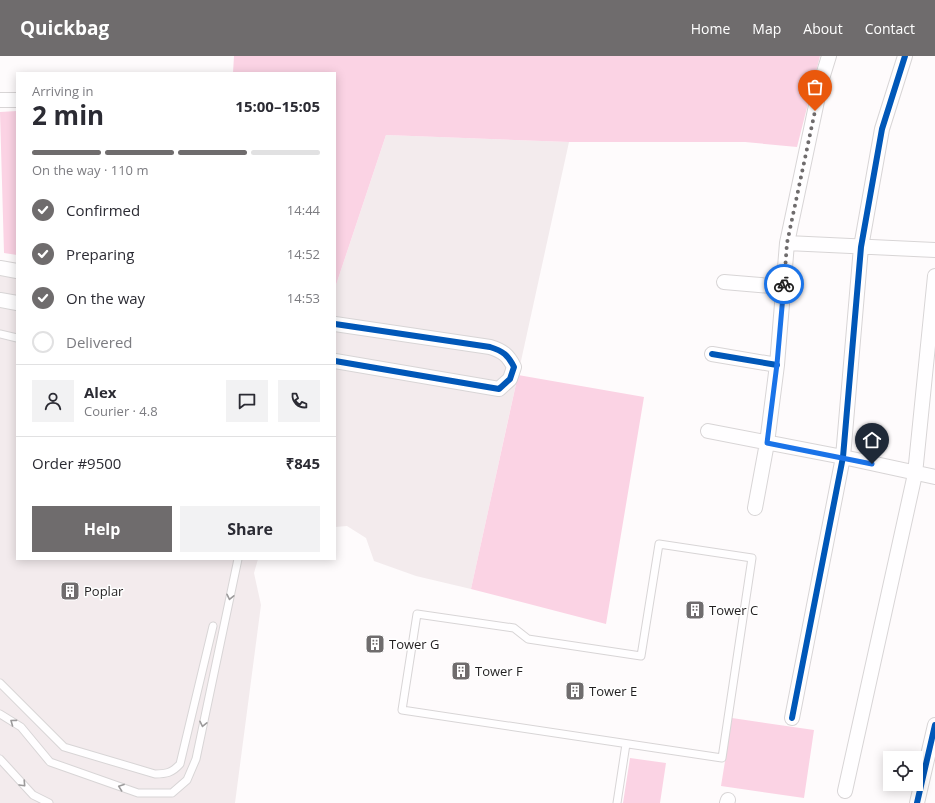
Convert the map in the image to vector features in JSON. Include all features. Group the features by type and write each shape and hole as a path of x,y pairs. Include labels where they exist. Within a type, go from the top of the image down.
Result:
{"street":[{"path":"755,508 767,443 777,364 787,243 821,82 829,56"},
{"path":"792,718 843,457 861,247 882,129 905,56"},
{"path":"0,100 16,100"},
{"path":"787,243 935,250"},
{"path":"0,268 16,271"},
{"path":"845,791 915,474 935,276"},
{"path":"724,282 783,287"},
{"path":"0,300 16,303"},
{"path":"336,324 490,347 500,350 508,356 514,367 510,379 499,389 336,361"},
{"path":"712,354 777,364"},
{"path":"708,431 843,457 915,474 935,477"},
{"path":"917,803 935,725"}],"lane":[{"path":"0,334 16,338"},
{"path":"658,544 752,558 722,758 626,744 402,710 417,614 514,628 528,639 641,656 658,544"},
{"path":"0,714 21,728 50,762 138,793 172,793 187,780 196,759 238,560"},
{"path":"0,683 64,747 154,774 165,774 174,770 180,764 213,626"},
{"path":"617,803 626,744"},
{"path":"0,759 33,795 49,803"}],"shaded area":[{"path":"234,56 820,56 797,147 745,142 569,142 386,135 336,285 336,72 233,72"},
{"path":"16,111 16,255 4,253 0,112"},
{"path":"386,135 569,142 471,589 416,576 374,561 366,538 347,526 336,527 336,285"},
{"path":"0,273 16,277 16,560 258,560 254,573 261,605 235,803 0,803"},
{"path":"518,375 644,397 606,624 471,589"},
{"path":"732,718 814,730 804,798 721,786"},
{"path":"630,758 666,763 660,803 623,803"}],"cycle path":[{"path":"792,718 843,457 861,247 882,129 905,56"},
{"path":"336,324 490,347 505,354 510,359 514,367 510,379 499,389 336,361"},
{"path":"712,354 777,365"},
{"path":"917,803 935,725"}],"way so far":[{"path":"784,284 787,243 815,111"}],"place":[{"name":"Poplar","path":"70,591"},
{"name":"Tower C","path":"695,610"},
{"name":"Tower G","path":"375,644"},
{"name":"Tower F","path":"461,671"},
{"name":"Tower E","path":"575,691"}],"route":[{"path":"784,284 777,364 767,443 872,464"}]}
